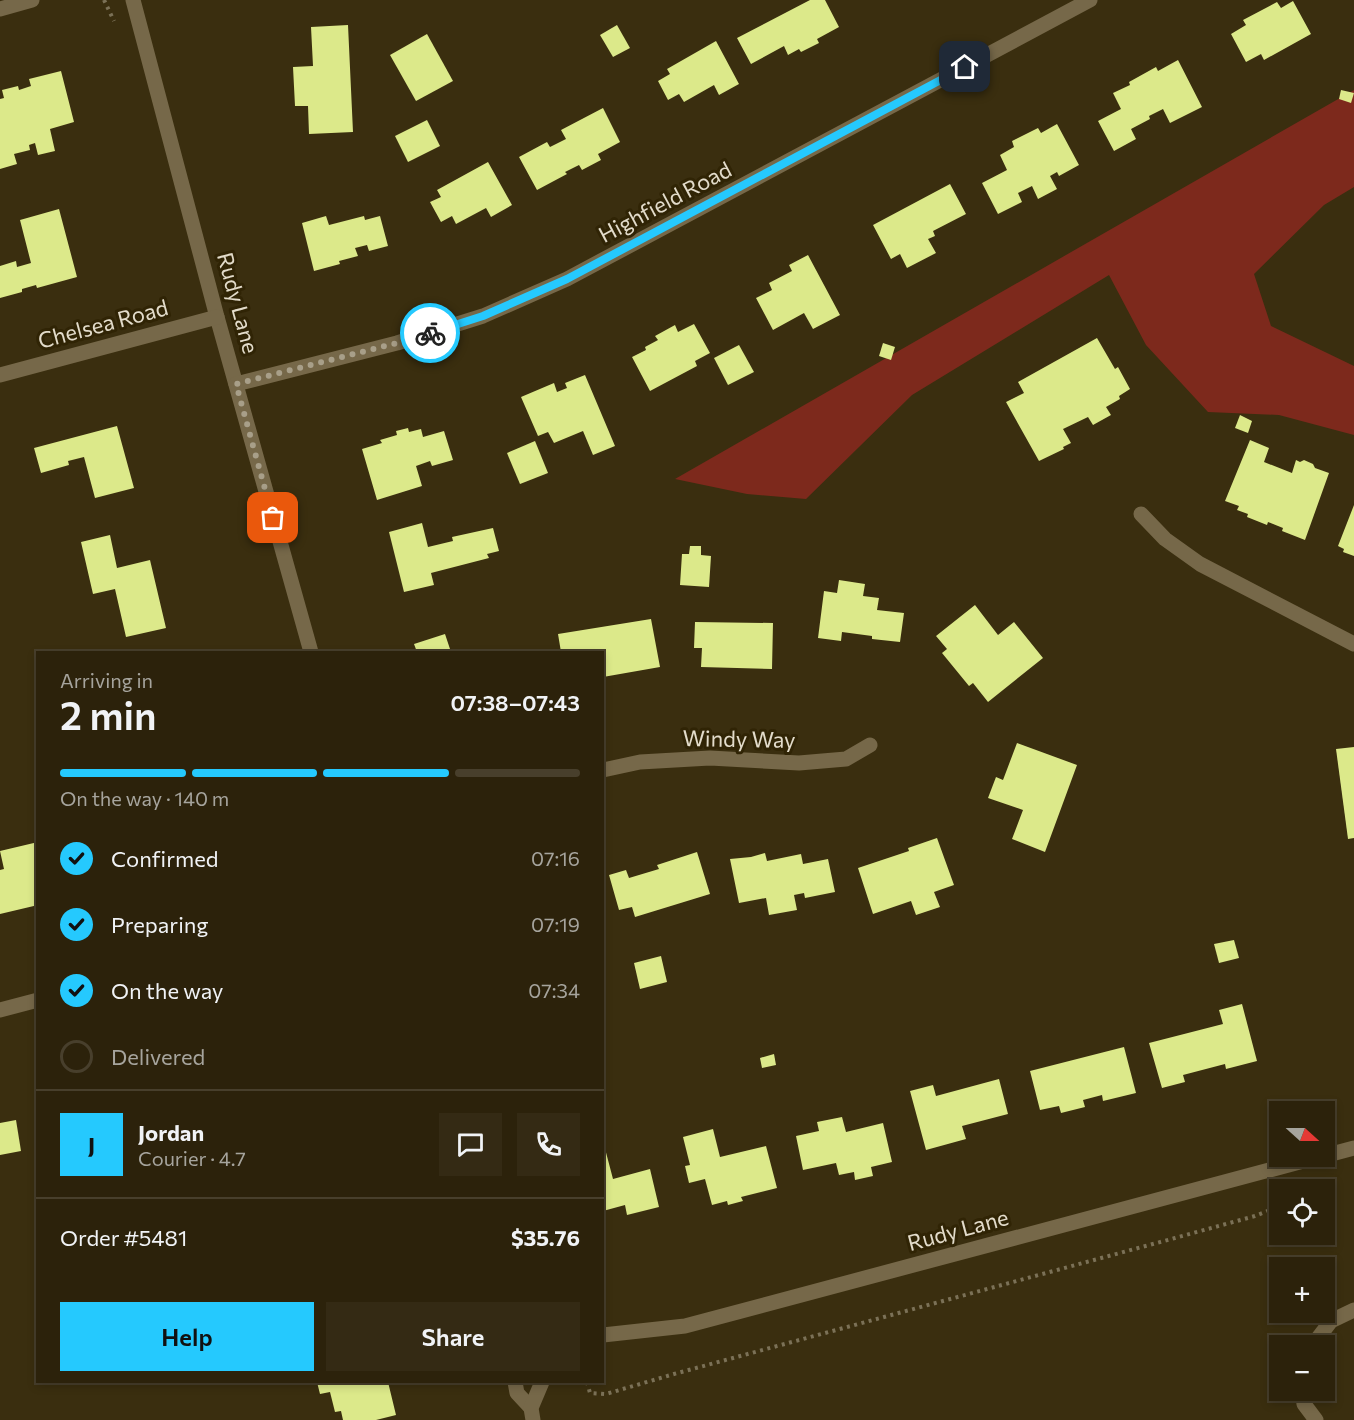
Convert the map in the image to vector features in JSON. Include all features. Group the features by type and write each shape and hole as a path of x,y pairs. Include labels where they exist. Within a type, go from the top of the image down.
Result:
{"street":[{"path":"0,9 32,0"},
{"name":"Rudy Lane","path":"133,0 217,317 311,651"},
{"name":"Highfield Road","path":"236,384 408,340 483,316 567,279 1090,0"},
{"name":"Chelsea Road","path":"0,375 217,317"},
{"path":"1141,514 1165,539 1200,564 1354,644"},
{"name":"Windy Way","path":"604,770 640,762 710,758 799,763 846,759 870,745"},
{"path":"0,1010 36,1001"},
{"name":"Rudy Lane","path":"1335,1153 1354,1148"},
{"name":"Rudy Lane","path":"604,1335 685,1326 1282,1167"},
{"path":"1321,1335 1331,1322 1354,1310"},
{"path":"515,1383 517,1393 532,1414"},
{"path":"532,1414 542,1383"},
{"path":"1304,1401 1316,1420"}],"path":[{"path":"587,1383 590,1393 606,1394 685,1370 1187,1235 1269,1210"}],"shaded area":[{"path":"1354,90 1354,187 1324,205 1254,274 1271,326 1354,366 1354,435 1279,415 1208,412 1146,345 1109,275 912,395 806,499 747,494 675,479"}],"building":[{"path":"810,0 825,0 839,27 817,39 819,43 801,52 799,49 788,55 784,46 751,64 737,38"},
{"path":"1293,1 1311,34 1264,60 1261,54 1246,62 1231,34 1246,25 1243,20 1277,2 1281,8"},
{"path":"348,25 353,132 309,134 308,106 295,106 293,67 313,66 311,27"},
{"path":"617,25 630,48 613,57 600,35"},
{"path":"427,34 453,81 416,101 390,55"},
{"path":"716,41 739,84 719,95 714,85 684,102 679,94 668,100 658,81 670,74 667,69"},
{"path":"1178,60 1202,107 1170,123 1163,109 1149,116 1150,119 1131,129 1136,139 1114,151 1098,121 1121,109 1113,93 1130,85 1129,82 1156,67 1158,71"},
{"path":"61,71 74,122 50,129 55,151 38,155 35,143 29,145 30,150 14,154 17,164 0,169 0,99 4,98 2,90 18,86 19,90 31,86 29,79"},
{"path":"1341,90 1354,93 1351,103 1339,99"},
{"path":"603,108 620,142 598,154 601,160 582,170 579,165 537,190 519,157 547,142 550,147 566,139 561,130"},
{"path":"427,120 440,146 408,162 395,136"},
{"path":"1057,124 1079,165 1059,176 1057,172 1050,176 1057,189 1038,199 1032,186 1018,193 1022,202 998,214 982,183 1007,170 1000,155 1014,147 1012,141 1038,128 1041,133"},
{"path":"488,162 512,205 491,217 486,208 456,224 452,216 441,222 430,202 441,197 437,190"},
{"path":"950,184 966,214 933,231 935,236 928,239 936,253 907,268 900,254 891,259 873,225"},
{"path":"59,209 77,277 37,288 36,285 22,289 22,292 0,298 0,266 16,261 17,267 31,263 20,220"},
{"path":"326,216 329,225 364,216 365,220 380,216 388,246 369,251 367,245 355,248 358,256 314,271 302,223"},
{"path":"808,255 840,315 813,329 804,313 773,330 756,298 772,290 769,283 792,271 789,265"},
{"path":"694,324 710,353 695,361 697,366 650,391 632,357 646,350 645,347 658,340 655,336 675,325 678,332"},
{"path":"1097,338 1115,369 1118,367 1130,389 1119,396 1120,399 1106,407 1111,415 1093,425 1088,417 1063,429 1071,443 1039,461 1006,402 1024,393 1018,382"},
{"path":"883,343 895,347 891,360 879,356"},
{"path":"739,345 754,372 728,385 714,358"},
{"path":"585,375 615,446 593,455 583,431 554,443 548,432 538,436 521,397 554,383 557,392 567,388 565,383"},
{"path":"1240,415 1252,421 1248,433 1235,428"},
{"path":"117,426 134,488 95,498 84,457 68,461 69,465 41,473 34,448"},
{"path":"408,428 409,432 421,429 423,437 444,431 453,460 432,466 430,461 416,466 422,486 377,500 362,449 382,443 380,440 397,435 396,431"},
{"path":"1250,440 1269,448 1264,462 1292,473 1296,460 1300,462 1304,460 1313,464 1315,468 1329,473 1305,540 1282,531 1283,528 1268,522 1267,525 1247,517 1248,514 1237,510 1239,506 1225,501"},
{"path":"535,441 548,473 520,484 507,453"},
{"path":"1354,505 1354,556 1343,552 1344,549 1338,546"},
{"path":"422,523 428,547 453,541 452,537 493,528 499,551 487,554 489,558 431,573 434,585 404,592 389,532"},
{"path":"110,535 117,568 150,560 166,628 126,637 115,589 93,594 81,542"},
{"path":"690,546 701,546 701,555 711,556 709,587 680,585 682,554 689,554"},
{"path":"839,580 865,584 863,596 879,598 877,610 904,613 900,642 872,639 872,636 842,632 841,641 818,638 824,591 837,593"},
{"path":"975,605 998,635 1014,622 1043,658 988,702 973,683 969,686 942,653 947,649 936,636"},
{"path":"651,619 660,667 604,677 604,651 561,651 558,634"},
{"path":"695,622 773,623 772,669 701,667 702,648 694,648"},
{"path":"445,634 451,651 417,651 414,644"},
{"path":"1017,743 1077,765 1045,852 1012,839 1023,810 988,798 996,777 1003,780"},
{"path":"1354,747 1354,838 1348,839 1336,749"},
{"path":"937,838 954,885 934,892 940,907 916,915 911,901 873,914 858,868 909,851 908,848"},
{"path":"36,842 36,905 0,914 0,870 4,869 0,851"},
{"path":"697,852 710,894 635,917 632,907 619,910 609,875 626,870 629,878 659,869 657,865"},
{"path":"765,853 767,861 801,854 803,864 828,859 835,892 805,898 804,893 794,895 797,910 769,915 766,898 739,903 730,859"},
{"path":"1234,940 1239,958 1219,963 1214,944"},
{"path":"661,956 667,982 640,989 634,963"},
{"path":"1242,1004 1257,1061 1226,1069 1225,1064 1183,1075 1185,1082 1162,1088 1149,1043 1223,1024 1219,1010"},
{"path":"1124,1047 1136,1093 1103,1101 1102,1095 1083,1100 1085,1107 1061,1113 1059,1106 1040,1110 1030,1071"},
{"path":"774,1054 776,1065 762,1068 760,1058"},
{"path":"999,1079 1008,1114 962,1126 966,1139 926,1150 910,1091 933,1085 936,1096"},
{"path":"842,1117 846,1132 883,1123 892,1162 871,1167 873,1176 855,1180 854,1172 839,1175 836,1163 803,1170 796,1136 819,1131 817,1122"},
{"path":"16,1120 21,1151 0,1155 0,1123"},
{"path":"713,1129 720,1157 766,1146 777,1188 741,1197 743,1201 728,1205 727,1201 712,1205 705,1179 689,1183 685,1166 690,1165 683,1137"},
{"path":"604,1145 613,1179 650,1169 659,1207 627,1215 625,1205 604,1211"},
{"path":"317,1383 388,1383 396,1415 376,1420 343,1420 341,1411 335,1412 330,1392 320,1394"}],"way so far":[{"path":"273,518 236,384 430,333"}],"route":[{"path":"430,333 483,316 567,279 965,67"}]}
